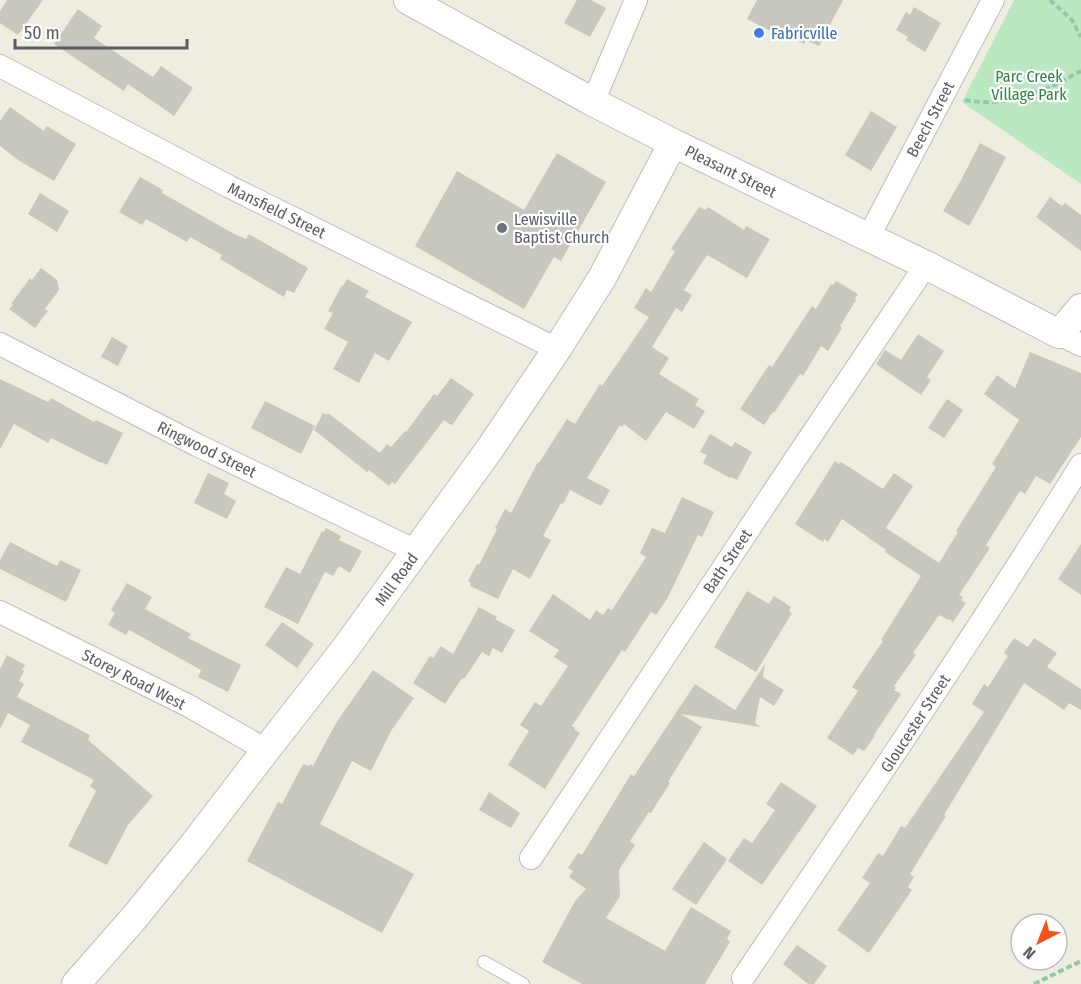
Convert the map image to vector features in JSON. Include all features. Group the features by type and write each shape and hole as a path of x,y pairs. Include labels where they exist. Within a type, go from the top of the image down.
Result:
{"street":[{"name":"Pleasant Street","path":"408,0 593,102 673,143 868,237 1070,339 1081,308"},
{"path":"593,102 636,0"},
{"name":"Beech Street","path":"868,237 993,0"},
{"name":"Mansfield Street","path":"0,66 230,187 557,349"},
{"name":"Mill Road","path":"76,984 134,918 194,844 345,649 489,450 602,278 673,143"},
{"name":"Bath Street","path":"531,858 926,266"},
{"name":"Ringwood Street","path":"0,344 196,445 416,551"},
{"name":"Gloucester Street","path":"743,978 1007,583 1081,465"},
{"name":"Storey Road West","path":"0,612 189,706 266,750"}],"lane":[{"path":"484,962 523,984"}],"path":[{"path":"1050,0 1072,20 1081,37"},
{"path":"943,95 981,103 1029,96 1081,71"},
{"path":"1034,984 1081,961"}],"green space":[{"name":"Parc Creek Village Park","path":"1014,0 1081,0 1081,184 962,102"}],"building":[{"path":"7,0 43,0 18,35 0,23 0,11"},
{"path":"577,0 591,0 606,8 590,37 564,23"},
{"path":"757,0 843,0 819,46 806,40 804,44 778,30 776,34 747,19"},
{"path":"914,7 941,23 925,52 906,40 908,37 896,30 906,12 910,15"},
{"path":"78,9 102,26 94,38 153,77 161,66 193,88 174,116 128,84 124,91 54,44"},
{"path":"10,107 44,131 47,126 76,144 54,181 18,160 0,146 0,121"},
{"path":"871,111 897,127 871,171 845,155"},
{"path":"980,143 1006,157 969,226 943,211"},
{"name":"Lewisville Baptist Church","path":"557,153 606,182 561,261 554,257 524,309 415,246 457,171 524,210"},
{"path":"140,177 163,190 162,193 234,234 246,239 249,234 308,268 294,293 287,290 284,297 220,259 222,255 190,237 187,242 146,219 142,225 119,212"},
{"path":"40,193 69,211 57,232 28,214"},
{"path":"1050,197 1062,206 1065,203 1081,215 1081,251 1036,217"},
{"path":"699,207 706,210 708,207 744,230 746,226 770,239 747,278 707,255 684,290 692,295 682,312 676,308 652,347 669,358 659,374 699,399 695,405 705,411 694,429 666,412 646,441 624,424 622,427 620,425 587,478 610,490 601,506 570,490 543,536 551,540 530,579 513,569 498,599 470,586 471,583 468,581 477,564 479,565 505,509 511,513 538,462 567,419 575,424 600,384 602,386 649,317 634,308 646,288 651,292 675,251 671,249"},
{"path":"41,268 57,280 59,290 45,309 48,311 35,328 9,309 30,278 32,280"},
{"path":"347,279 369,291 365,297 412,322 389,361 375,353 359,383 333,369 348,342 324,329 333,313 328,311"},
{"path":"836,281 858,294 840,326 842,328 828,351 821,346 803,376 800,374 764,425 740,409 769,365 772,367 812,306 816,309 831,284 833,285"},
{"path":"918,334 944,351 927,377 931,380 921,395 876,364 885,350 901,360"},
{"path":"112,337 128,346 118,366 101,357"},
{"path":"1030,352 1081,373 1081,437 1050,484 1036,476 1025,494 1020,491 986,545 990,548 959,595 966,603 953,622 939,615 913,653 916,655 894,686 896,688 894,690 901,694 864,751 858,748 853,755 827,738 858,691 852,687 883,641 881,640 921,576 842,519 828,542 824,539 823,542 795,524 835,461 839,464 841,462 883,489 894,473 913,486 886,528 939,563 996,467 992,464 1019,420 984,394 997,375 1015,388"},
{"path":"451,378 474,394 453,424 444,420 395,484 392,482 389,486 369,470 367,472 314,430 323,413 327,415 328,413 380,453 387,444 391,447 406,432 434,394 437,396"},
{"path":"0,379 48,402 51,398 94,422 96,420 123,433 107,465 51,438 48,443 14,424 0,449"},
{"path":"947,399 963,410 944,438 928,428"},
{"path":"265,401 315,426 301,454 251,428"},
{"path":"710,434 732,447 735,442 752,452 737,480 703,463 707,455 700,452"},
{"path":"208,473 229,483 224,494 236,501 227,519 194,503"},
{"path":"682,497 714,512 702,537 698,535 667,599 656,615 651,612 625,652 622,650 572,726 580,733 545,789 508,765 529,731 520,725 535,702 541,706 568,666 554,657 559,650 529,631 553,594 590,620 596,610 603,615 608,608 612,610 646,557 640,553 652,528 665,533"},
{"path":"326,528 341,536 339,540 362,551 350,573 339,566 333,576 325,572 298,624 264,607 286,567 300,574 322,531 324,532"},
{"path":"10,542 57,566 60,560 81,570 66,602 0,569 0,560"},
{"path":"1081,544 1081,595 1058,579"},
{"path":"127,583 152,597 145,609 191,634 188,638 241,665 228,692 198,677 201,670 129,630 126,635 108,625 115,613 111,610"},
{"path":"747,591 769,604 774,596 791,607 789,611 792,613 756,672 714,647"},
{"path":"479,607 515,630 502,653 493,648 489,656 482,652 445,704 413,683 430,656 433,658 441,646 453,654"},
{"path":"282,622 314,644 297,668 265,645"},
{"path":"1014,638 1028,647 1034,638 1057,653 1047,667 1081,689 1081,710 1069,703 1064,710 1024,683 910,874 914,877 908,887 912,890 869,953 837,930 870,883 862,878 878,853 883,856 901,826 905,828 984,712 972,704 984,684 988,687 1008,656 1004,653"},
{"path":"7,655 25,665 19,681 24,684 17,697 90,735 88,740 153,796 128,825 107,865 68,846 96,791 90,786 94,780 21,742 30,725 8,713 0,729 0,669"},
{"path":"765,664 763,677 784,690 774,706 760,697 755,723 761,727 681,714 702,727 668,782 670,783 630,841 635,845 619,870 620,896 606,918 665,951 691,907 731,931 727,939 730,942 705,984 582,984 542,962 575,901 586,889 569,877 573,871 568,868 578,853 582,855 631,774 634,776 695,684 735,710"},
{"path":"373,670 414,698 391,731 371,771 352,761 320,824 414,874 382,933 247,861 278,802 282,804 303,764 313,766 336,723"},
{"path":"781,782 817,806 762,885 728,861 744,838 752,843 775,810 766,804"},
{"path":"489,792 520,813 511,828 479,810"},
{"path":"704,842 727,859 696,905 672,889"},
{"path":"797,945 827,966 814,984 808,984 783,964"}],"place":[{"name":"Fabricville","path":"759,33"},
{"name":"Lewisville Baptist Church","path":"502,228"}]}
